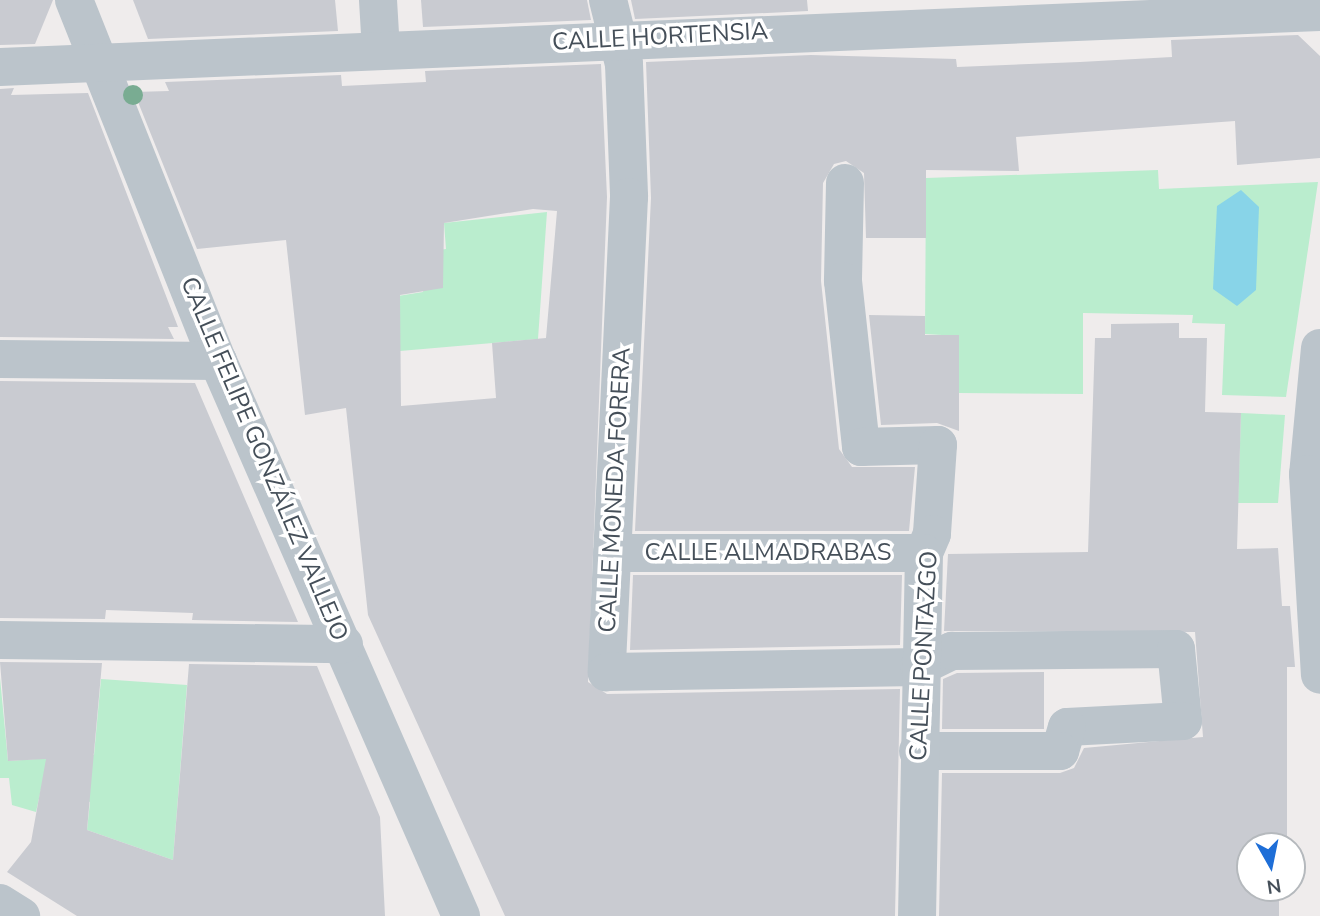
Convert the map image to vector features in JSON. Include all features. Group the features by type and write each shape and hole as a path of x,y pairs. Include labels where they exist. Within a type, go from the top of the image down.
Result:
{"street":[{"name":"CALLE FELIPE GONZÁLEZ VALLEJO","path":"74,0 102,64 218,361 461,916"},
{"path":"378,0 381,50"},
{"name":"CALLE MONEDA FORERA","path":"608,0 624,64 629,197 607,671 919,667"},
{"name":"CALLE HORTENSIA","path":"0,67 618,39 1320,12"},
{"name":"CALLE PONTAZGO","path":"845,183 843,281 861,447 938,445 932,534 924,553 919,667 916,916"},
{"path":"1320,348 1308,474 1320,675"},
{"path":"0,359 218,361"},
{"name":"CALLE ALMADRABAS","path":"612,553 924,553"},
{"path":"0,640 344,644"},
{"path":"918,751 1060,751 1067,727 1183,720 1176,649 952,651 919,667"},
{"path":"0,903 21,916"}],"green space":[{"path":"1158,170 1159,189 1318,182 1286,397 1222,395 1225,324 1192,323 1193,315 1083,313 1083,394 959,393 959,336 925,334 926,178"},
{"path":"547,212 538,339 400,351 373,300 423,292 439,250 446,249 444,223"},
{"path":"1241,413 1285,415 1278,503 1238,503"},
{"path":"0,678 8,761 94,755 101,679 187,685 173,860 87,830 90,802 42,785 36,812 12,805 9,778 0,778"}],"water":[{"path":"1241,190 1259,207 1256,290 1237,306 1213,289 1217,206"}],"building":[{"path":"0,0 53,0 35,44 0,45"},
{"path":"133,0 335,0 338,31 148,39"},
{"path":"421,0 587,0 591,20 423,27"},
{"path":"631,0 807,0 808,11 635,19"},
{"path":"1298,35 1320,56 1320,158 1237,165 1235,121 1016,137 1019,171 926,170 926,238 866,238 864,173 846,161 834,164 823,183 821,281 839,449 852,467 915,467 909,531 635,531 651,198 646,62 811,55 956,59 957,67 1080,62 1172,57 1171,40"},
{"path":"601,64 607,197 588,682 607,694 900,689 895,916 505,916 368,615 346,408 305,415 286,240 197,249 134,92 169,91 165,82 341,75 342,86 426,82 425,71","holes":["533,209 557,211 546,338 492,343 496,398 401,406 400,295 443,288 444,223"]},
{"path":"14,88 11,95 88,93 178,327 168,327 174,339 0,337 0,89"},
{"path":"869,315 925,316 925,335 959,335 959,431 937,423 881,425"},
{"path":"1179,323 1179,338 1207,338 1205,412 1241,413 1237,549 1278,548 1282,606 1290,606 1295,667 1287,667 1287,832 1236,832 1236,902 1279,902 1279,916 939,916 942,773 1060,773 1074,768 1084,748 1203,737 1195,632 944,631 948,554 1088,552 1095,338 1111,338 1111,324"},
{"path":"0,381 195,383 298,622 192,620 193,613 106,610 105,619 0,618"},
{"path":"633,575 902,575 900,645 630,650"},
{"path":"0,662 102,663 87,830 173,860 189,664 317,666 380,817 385,916 77,916 7,872 31,842 46,759 8,761"},
{"path":"1044,672 1044,729 942,729 943,679 957,673"}]}
